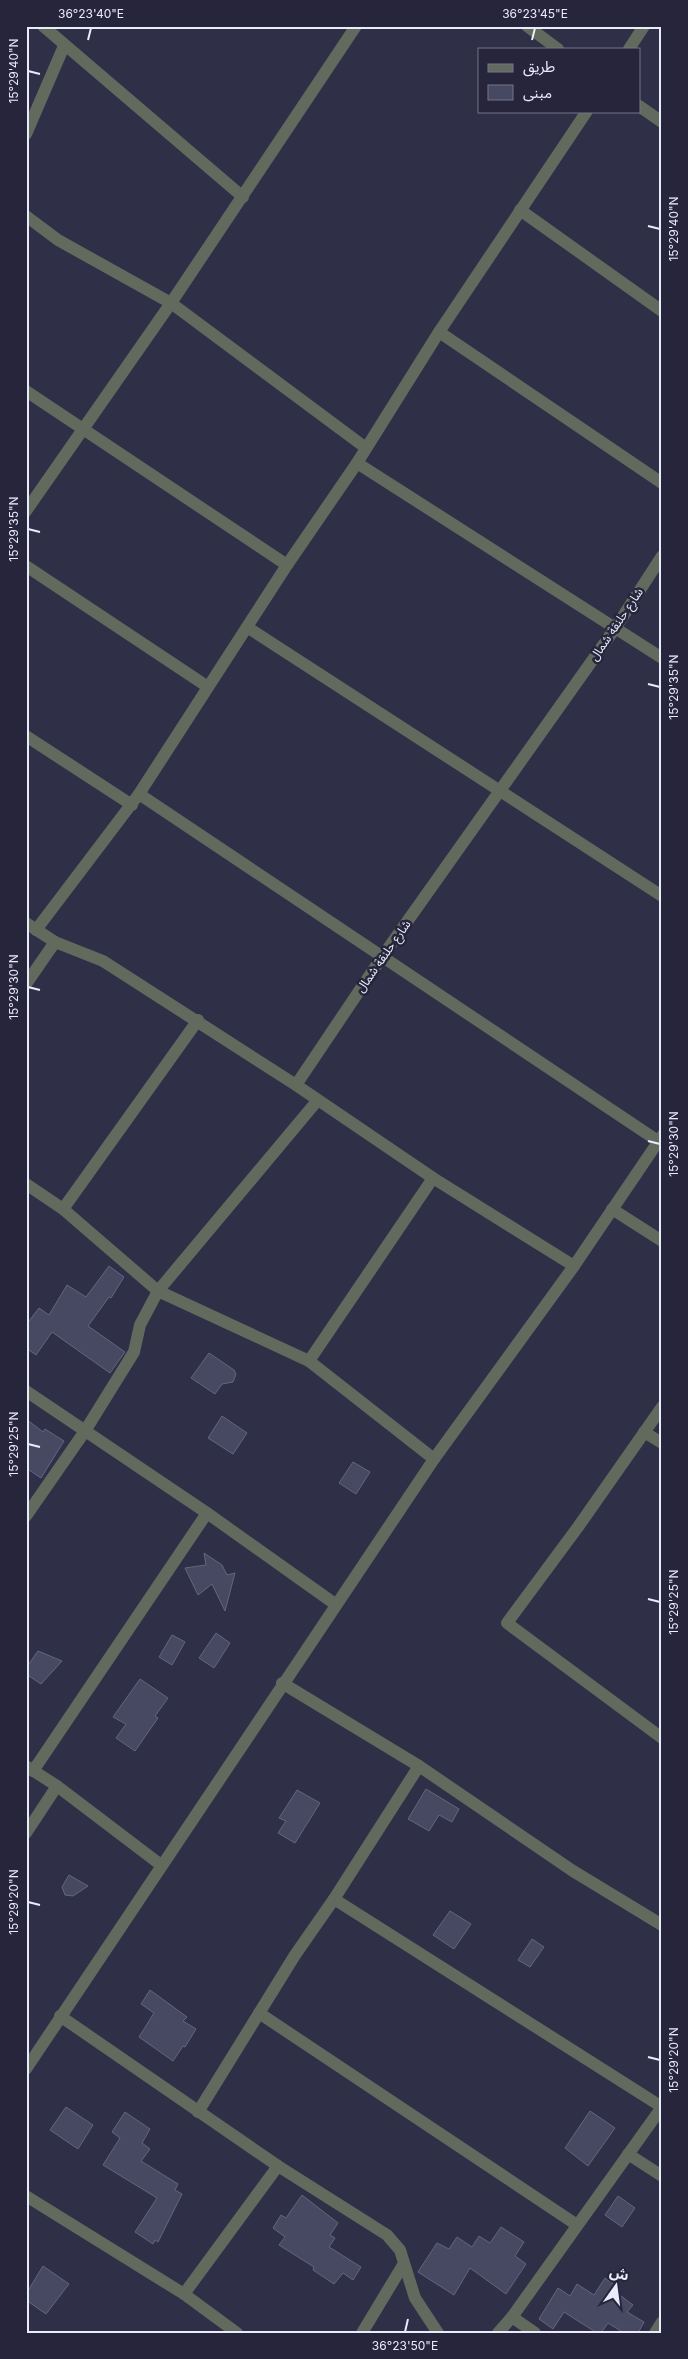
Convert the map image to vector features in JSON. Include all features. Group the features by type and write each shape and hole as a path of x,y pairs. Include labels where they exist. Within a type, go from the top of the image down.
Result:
{"street":[{"path":"43,26 64,46 243,197"},
{"path":"26,511 171,303 356,26"},
{"path":"527,26 557,48"},
{"path":"630,48 644,26"},
{"path":"26,134 64,46"},
{"path":"640,107 662,122"},
{"path":"574,1266 433,1178 198,1020 104,961 56,942 31,926 135,799 287,565 358,463 439,332 586,112"},
{"path":"520,210 662,311"},
{"path":"26,216 58,240 171,303 366,448"},
{"path":"439,332 662,483"},
{"path":"26,391 287,565"},
{"path":"358,463 662,658"},
{"name":"شارع حلنقة شمال","path":"296,1085 382,957 616,627 662,556"},
{"path":"26,566 208,686"},
{"path":"247,627 662,896"},
{"path":"26,736 135,799 382,957 660,1139 574,1266 434,1458 26,2069"},
{"path":"26,984 56,942"},
{"path":"63,1209 198,1020"},
{"path":"26,1516 85,1431 134,1352 140,1325 158,1291 317,1101"},
{"path":"309,1361 433,1178"},
{"path":"26,1184 63,1209 158,1291 309,1361 434,1458"},
{"path":"612,1209 662,1241"},
{"path":"26,1391 207,1513 335,1604"},
{"path":"661,1736 507,1623 566,1543 662,1406"},
{"path":"644,1432 662,1443"},
{"path":"161,1865 57,1786 29,1768 207,1513"},
{"path":"282,1683 419,1766 573,1871 662,1925"},
{"path":"198,2112 295,1955 334,1899 419,1766"},
{"path":"26,1833 57,1786"},
{"path":"334,1899 662,2107 512,2317 498,2333"},
{"path":"259,2013 577,2225"},
{"path":"60,2016 278,2166 387,2235 400,2250 403,2265 415,2298 438,2333"},
{"path":"628,2154 662,2176"},
{"path":"184,2294 278,2166"},
{"path":"26,2196 184,2294 237,2333"},
{"path":"362,2333 403,2265"},
{"path":"512,2317 535,2333"},
{"path":"655,2333 662,2322"}],"building":[{"path":"109,1266 124,1277 111,1298 109,1297 88,1326 125,1352 110,1373 52,1332 36,1355 26,1348 26,1325 39,1308 49,1315 67,1285 86,1297"},
{"path":"209,1353 234,1370 236,1374 233,1382 222,1384 215,1394 191,1378"},
{"path":"222,1416 247,1433 233,1454 208,1438"},
{"path":"26,1419 43,1432 45,1429 64,1441 41,1478 26,1468"},
{"path":"353,1462 370,1472 356,1494 339,1483"},
{"path":"204,1553 222,1565 227,1575 235,1573 225,1611 212,1584 198,1595 185,1568 206,1565"},
{"path":"216,1633 230,1643 214,1668 199,1658"},
{"path":"172,1635 185,1642 172,1665 159,1657"},
{"path":"38,1651 62,1661 41,1684 26,1674 26,1668"},
{"path":"140,1679 168,1698 155,1716 158,1718 135,1751 116,1738 126,1724 113,1717"},
{"path":"426,1789 459,1809 452,1822 439,1815 429,1831 408,1819"},
{"path":"297,1790 320,1803 295,1843 278,1833 286,1821 279,1818"},
{"path":"69,1875 88,1886 73,1896 65,1895 62,1887"},
{"path":"450,1911 471,1924 454,1949 433,1935"},
{"path":"532,1939 544,1947 530,1967 518,1960"},
{"path":"150,1990 187,2017 183,2021 196,2029 185,2047 183,2046 173,2061 139,2037 154,2013 141,2004"},
{"path":"66,2107 93,2125 78,2149 50,2130"},
{"path":"590,2111 615,2128 588,2166 565,2148"},
{"path":"125,2112 150,2129 142,2143 150,2149 141,2161 178,2184 175,2190 182,2194 158,2242 155,2240 153,2244 135,2232 157,2198 103,2165 120,2138 112,2132"},
{"path":"302,2195 338,2223 330,2235 335,2238 329,2247 361,2267 353,2280 343,2273 334,2284 313,2270 314,2267 279,2245 285,2237 273,2228 281,2215 286,2218"},
{"path":"618,2196 635,2208 622,2227 605,2215"},
{"path":"501,2227 524,2242 515,2256 526,2264 506,2294 470,2268 454,2295 418,2272 437,2243 449,2249 457,2237 472,2247 479,2236 490,2243"},
{"path":"43,2266 69,2284 46,2314 26,2300 26,2294"},
{"path":"605,2278 620,2289 617,2293 633,2305 627,2312 644,2322 638,2333 624,2333 608,2323 601,2333 597,2333 564,2312 553,2329 539,2319 558,2288 570,2296 577,2284 594,2295"}]}
